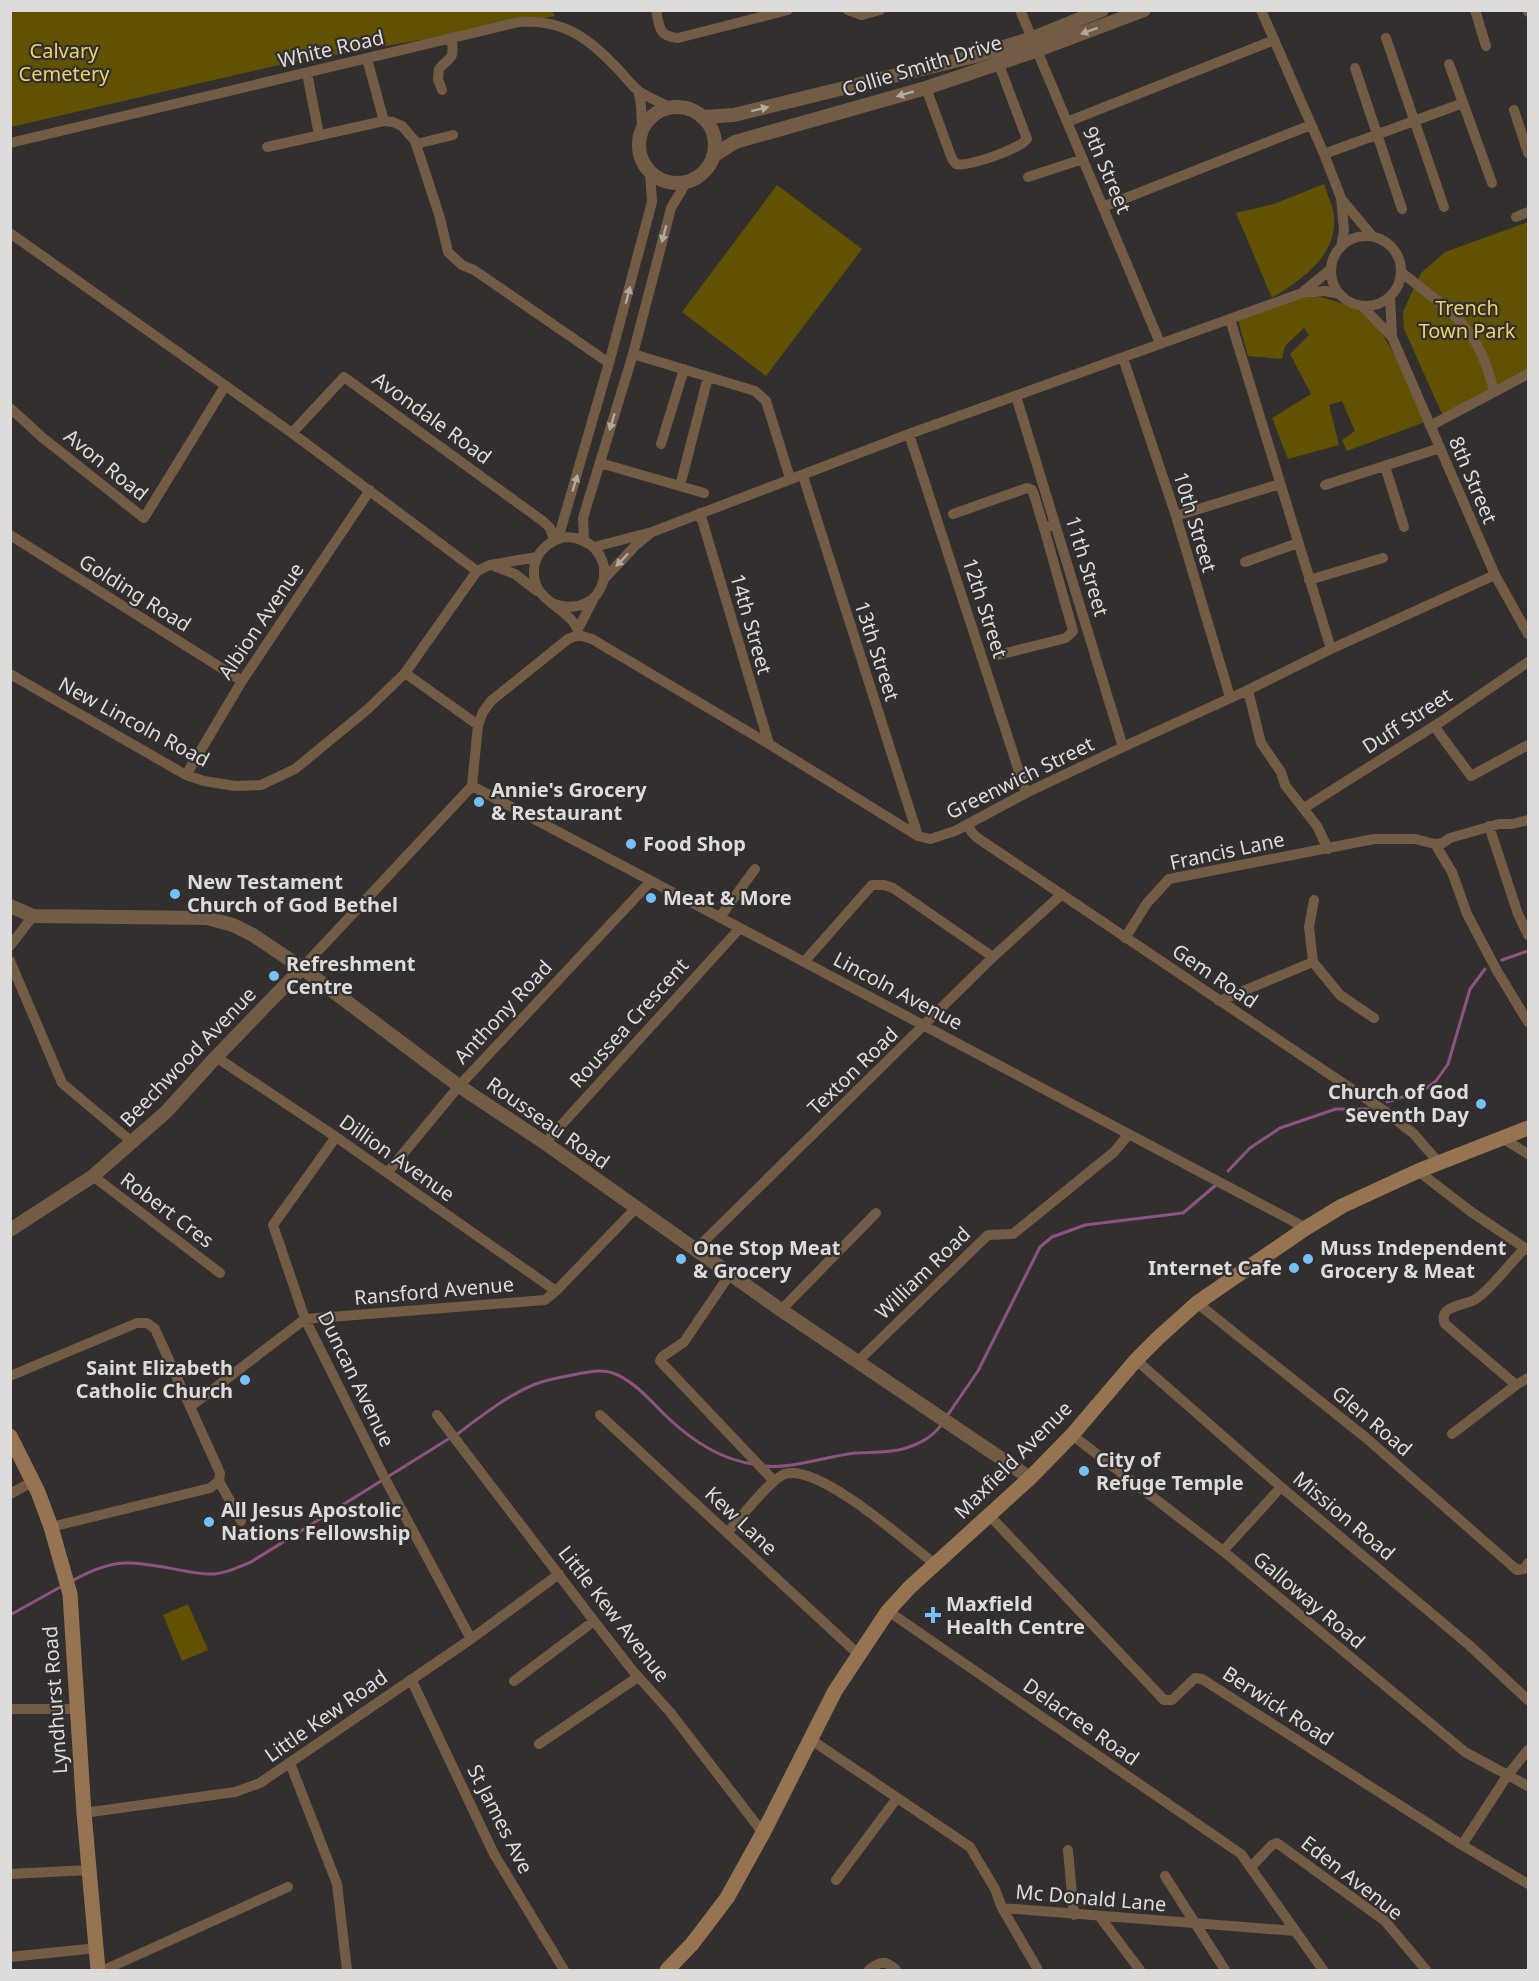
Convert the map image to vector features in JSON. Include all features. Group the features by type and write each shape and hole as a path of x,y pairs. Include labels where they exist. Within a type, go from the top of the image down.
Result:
{"main road":[{"name":"Maxfield Avenue","path":"667,1971 692,1944 727,1898 763,1833 835,1691 888,1611 934,1564 1030,1478 1072,1435 1136,1360 1197,1303 1342,1206 1418,1171 1528,1128"},
{"name":"Lyndhurst Road","path":"10,1437 51,1527 70,1594 84,1813 98,1971"}],"street":[{"path":"656,10 666,37 678,38 788,10"},
{"path":"848,10 862,15 880,10"},
{"name":"9th Street","path":"1020,10 1160,343"},
{"name":"Collie Smith Drive","path":"713,156 735,142 926,88 998,62 1102,10"},
{"name":"Collie Smith Drive","path":"702,117 734,115 1035,44 1144,10"},
{"path":"1261,10 1341,198 1344,230 1341,247 1331,269 1302,293"},
{"path":"1475,10 1486,46"},
{"name":"White Road","path":"10,143 519,22 556,24 589,42 638,91 669,107"},
{"path":"1386,38 1443,207"},
{"path":"442,90 438,79 438,69 452,58 453,39"},
{"path":"1067,122 1274,40"},
{"path":"367,59 384,121"},
{"path":"926,88 952,159 956,164 962,165 979,161 1024,144 1027,139 998,62"},
{"path":"1449,64 1492,183"},
{"path":"1355,68 1402,209"},
{"path":"307,73 319,135"},
{"path":"638,91 642,128"},
{"path":"1324,154 1463,103"},
{"path":"669,107 692,110 702,117 708,123 714,139 713,156 703,172 687,181 674,182 661,179 650,172 640,156 639,137 642,128 649,118 669,107"},
{"path":"1514,110 1528,153"},
{"path":"267,147 384,121 402,126 409,131 416,144 440,218 448,252 462,265 474,270 609,363"},
{"path":"1103,207 1311,125"},
{"path":"416,144 453,135"},
{"path":"1028,177 1083,159"},
{"path":"556,539 609,363 652,202 650,172"},
{"path":"584,540 583,518 633,354 671,208 687,181"},
{"path":"1341,198 1372,236"},
{"path":"1516,217 1528,212"},
{"path":"10,233 292,433 477,571 490,565 537,557"},
{"path":"1341,247 1356,237 1372,236 1386,242 1396,252 1401,265 1398,285 1390,297 1375,305 1363,307"},
{"path":"1331,269 1335,286 1340,294"},
{"path":"1401,272 1457,316 1471,333 1488,367 1494,392"},
{"path":"594,548 652,532 909,434 1302,293 1324,291 1340,294 1363,307 1392,337"},
{"path":"1390,297 1392,337"},
{"path":"1230,320 1331,649"},
{"name":"8th Street","path":"1392,337 1495,575 1528,634"},
{"path":"633,354 755,391 766,401 790,478"},
{"name":"10th Street","path":"1123,358 1176,516 1230,697"},
{"path":"661,444 684,369"},
{"path":"1430,426 1528,374"},
{"name":"Avondale Road","path":"292,433 344,377 544,522 556,539"},
{"path":"680,486 708,377"},
{"name":"Avon Road","path":"10,408 43,438 144,518 225,386"},
{"name":"11th Street","path":"1016,396 1123,747"},
{"name":"12th Street","path":"909,434 1026,793"},
{"path":"1325,485 1440,448"},
{"path":"600,463 704,493"},
{"path":"1385,466 1404,527"},
{"name":"13th Street","path":"803,476 918,836"},
{"path":"1176,516 1280,484"},
{"path":"953,514 1027,488 1032,490 1034,495 1073,631 1066,638 998,655"},
{"name":"Albion Avenue","path":"186,775 242,681 370,490"},
{"name":"14th Street","path":"700,513 769,744"},
{"path":"1044,528 1055,524"},
{"path":"302,968 472,786 478,725 491,701 578,632 590,603 599,592 604,579 635,546 652,532"},
{"name":"Golding Road","path":"10,535 242,681"},
{"path":"542,595 534,577 537,557 544,547 556,539 571,537 584,540 594,548 603,562 604,579"},
{"path":"1245,562 1298,543"},
{"path":"1309,580 1383,558"},
{"path":"490,565 515,574 561,610 578,632 769,744 918,836"},
{"name":"New Lincoln Road","path":"10,674 186,775 235,786 261,785 295,769 368,709 405,673 477,571"},
{"name":"Greenwich Street","path":"918,836 930,839 969,825 1026,793 1331,649 1495,575"},
{"path":"551,603 564,608 577,607 589,602 599,592"},
{"name":"Duff Street","path":"1304,808 1434,726 1528,662"},
{"path":"405,673 478,725"},
{"path":"1248,690 1261,742 1281,772 1285,785 1317,825 1328,849"},
{"path":"1434,726 1471,776 1528,745"},
{"name":"Lincoln Avenue","path":"472,786 1306,1228"},
{"path":"1528,820 1489,826 1435,844 1452,872 1472,923 1496,969 1528,1022"},
{"name":"Gem Road","path":"969,825 974,835 1386,1112 1414,1134 1439,1163"},
{"path":"1489,826 1518,914 1528,935"},
{"name":"Francis Lane","path":"1125,938 1147,903 1169,879 1374,839 1415,839 1435,844"},
{"path":"720,917 755,869"},
{"name":"Anthony Road","path":"387,1173 459,1086 651,880"},
{"path":"804,962 872,885 893,888 993,957"},
{"name":"Texton Road","path":"695,1250 993,957 1062,894"},
{"path":"1314,900 1309,927 1313,962 1340,995 1374,1018"},
{"name":"Rousseau Road","path":"10,906 33,916 207,918 233,925 253,935 302,968 459,1086 781,1310 1030,1478"},
{"path":"10,946 33,916"},
{"name":"Roussea Crescent","path":"544,1143 740,928"},
{"path":"10,961 62,1083 132,1142"},
{"path":"1219,1000 1313,962"},
{"name":"Beechwood Avenue","path":"10,1230 93,1176 166,1112 302,968"},
{"name":"Dillion Avenue","path":"216,1057 336,1137 556,1291"},
{"name":"William Road","path":"857,1362 988,1235 1012,1234 1114,1152 1129,1134"},
{"name":"Duncan Avenue","path":"336,1137 273,1226 305,1319 386,1480 471,1640"},
{"path":"1502,1138 1528,1154"},
{"path":"1418,1171 1470,1211 1527,1249 1478,1298 1449,1309 1444,1312 1443,1318 1445,1324 1515,1385"},
{"name":"Robert Cres","path":"93,1176 220,1273"},
{"name":"Ransford Avenue","path":"305,1319 545,1300 636,1208"},
{"path":"781,1310 876,1214"},
{"path":"730,1274 684,1342 662,1357 660,1361 774,1481"},
{"name":"Glen Road","path":"1197,1303 1365,1437 1517,1570 1525,1567"},
{"path":"190,1407 305,1319"},
{"path":"10,1376 142,1322 147,1323 155,1329 219,1473 219,1481 241,1521"},
{"name":"Mission Road","path":"1136,1360 1281,1487 1469,1645 1528,1700"},
{"path":"1452,1434 1515,1385 1528,1378"},
{"name":"Little Kew Avenue","path":"437,1414 594,1621 669,1712 763,1833"},
{"name":"Kew Lane","path":"600,1415 858,1654"},
{"name":"Galloway Road","path":"1072,1435 1223,1551 1465,1752 1528,1786"},
{"path":"728,1533 774,1481 786,1474 821,1480 840,1490 934,1564"},
{"path":"51,1527 210,1488 219,1481"},
{"path":"10,1494 32,1482"},
{"path":"1223,1551 1281,1487"},
{"name":"Berwick Road","path":"989,1515 1164,1700 1172,1700 1195,1678 1202,1679 1462,1845 1528,1884"},
{"name":"Little Kew Road","path":"84,1813 235,1792 260,1783 471,1640 560,1574"},
{"name":"Delacree Road","path":"888,1611 1241,1854 1323,1971"},
{"path":"514,1681 594,1621"},
{"path":"539,1744 638,1677"},
{"name":"St James Ave","path":"411,1679 494,1854 564,1971"},
{"path":"10,1709 77,1709"},
{"name":"Mc Donald Lane","path":"810,1738 970,1847 1002,1908 1295,1931"},
{"path":"1462,1845 1507,1776 1528,1750"},
{"path":"290,1763 337,1884 347,1971"},
{"path":"836,1880 897,1798"},
{"name":"Eden Avenue","path":"1251,1867 1272,1845 1277,1843 1385,1921 1426,1971"},
{"path":"1068,1850 1074,1915"},
{"path":"10,1874 90,1870"},
{"path":"1165,1876 1225,1971"},
{"path":"104,1971 288,1887"},
{"path":"1002,1908 1037,1968"},
{"path":"1100,1917 1140,1971"},
{"path":"10,1957 97,1947"},
{"path":"869,1971 882,1962 890,1964 896,1971"}],"green space":[{"name":"Calvary Cemetery","path":"551,10 555,16 279,65 11,127 10,11"},
{"path":"1324,184 1334,216 1330,243 1324,255 1306,275 1272,298 1236,213 1274,204"},
{"path":"777,185 862,249 766,376 682,312"},
{"name":"Trench Town Park","path":"1528,222 1528,375 1442,414 1404,329 1403,312 1411,294 1421,273 1445,252"},
{"path":"1320,297 1354,308 1371,319 1394,354 1425,422 1347,451 1342,440 1355,431 1342,401 1329,405 1339,445 1288,459 1272,418 1311,394 1290,354 1309,335 1304,328 1285,346 1282,359 1248,356 1237,317 1296,298"},
{"path":"188,1604 208,1650 182,1661 163,1615"}],"waterway":[{"path":"1502,960 1528,951"},
{"path":"1387,1102 1424,1090 1436,1081 1448,1064 1470,989 1485,969"},
{"path":"1228,1171 1250,1148 1280,1128 1336,1109 1369,1109"},
{"path":"947,1416 978,1371 1040,1247 1052,1237 1085,1225 1183,1213 1216,1185"},
{"path":"456,1435 503,1401 533,1385 560,1377 604,1371 628,1381 675,1425 707,1447 730,1458 754,1464"},
{"path":"763,1466 786,1466 856,1453 903,1449 925,1440 942,1424"},
{"path":"72,1581 97,1569 124,1563 207,1574 235,1569 251,1562 450,1438"},
{"path":"10,1615 64,1585"}],"place":[{"name":"Annie's Grocery & Restaurant","path":"479,802"},
{"name":"Food Shop","path":"631,844"},
{"name":"New Testament Church of God Bethel","path":"175,894"},
{"name":"Meat & More","path":"651,898"},
{"name":"Refreshment Centre","path":"274,976"},
{"name":"Church of God Seventh Day","path":"1481,1104"},
{"name":"One Stop Meat & Grocery","path":"681,1259"},
{"name":"Muss Independent Grocery & Meat","path":"1308,1259"},
{"name":"Internet Cafe","path":"1294,1268"},
{"name":"Saint Elizabeth Catholic Church","path":"245,1380"},
{"name":"City of Refuge Temple","path":"1084,1471"},
{"name":"All Jesus Apostolic Nations Fellowship","path":"209,1522"},
{"name":"Maxfield Health Centre","path":"933,1615"}]}
